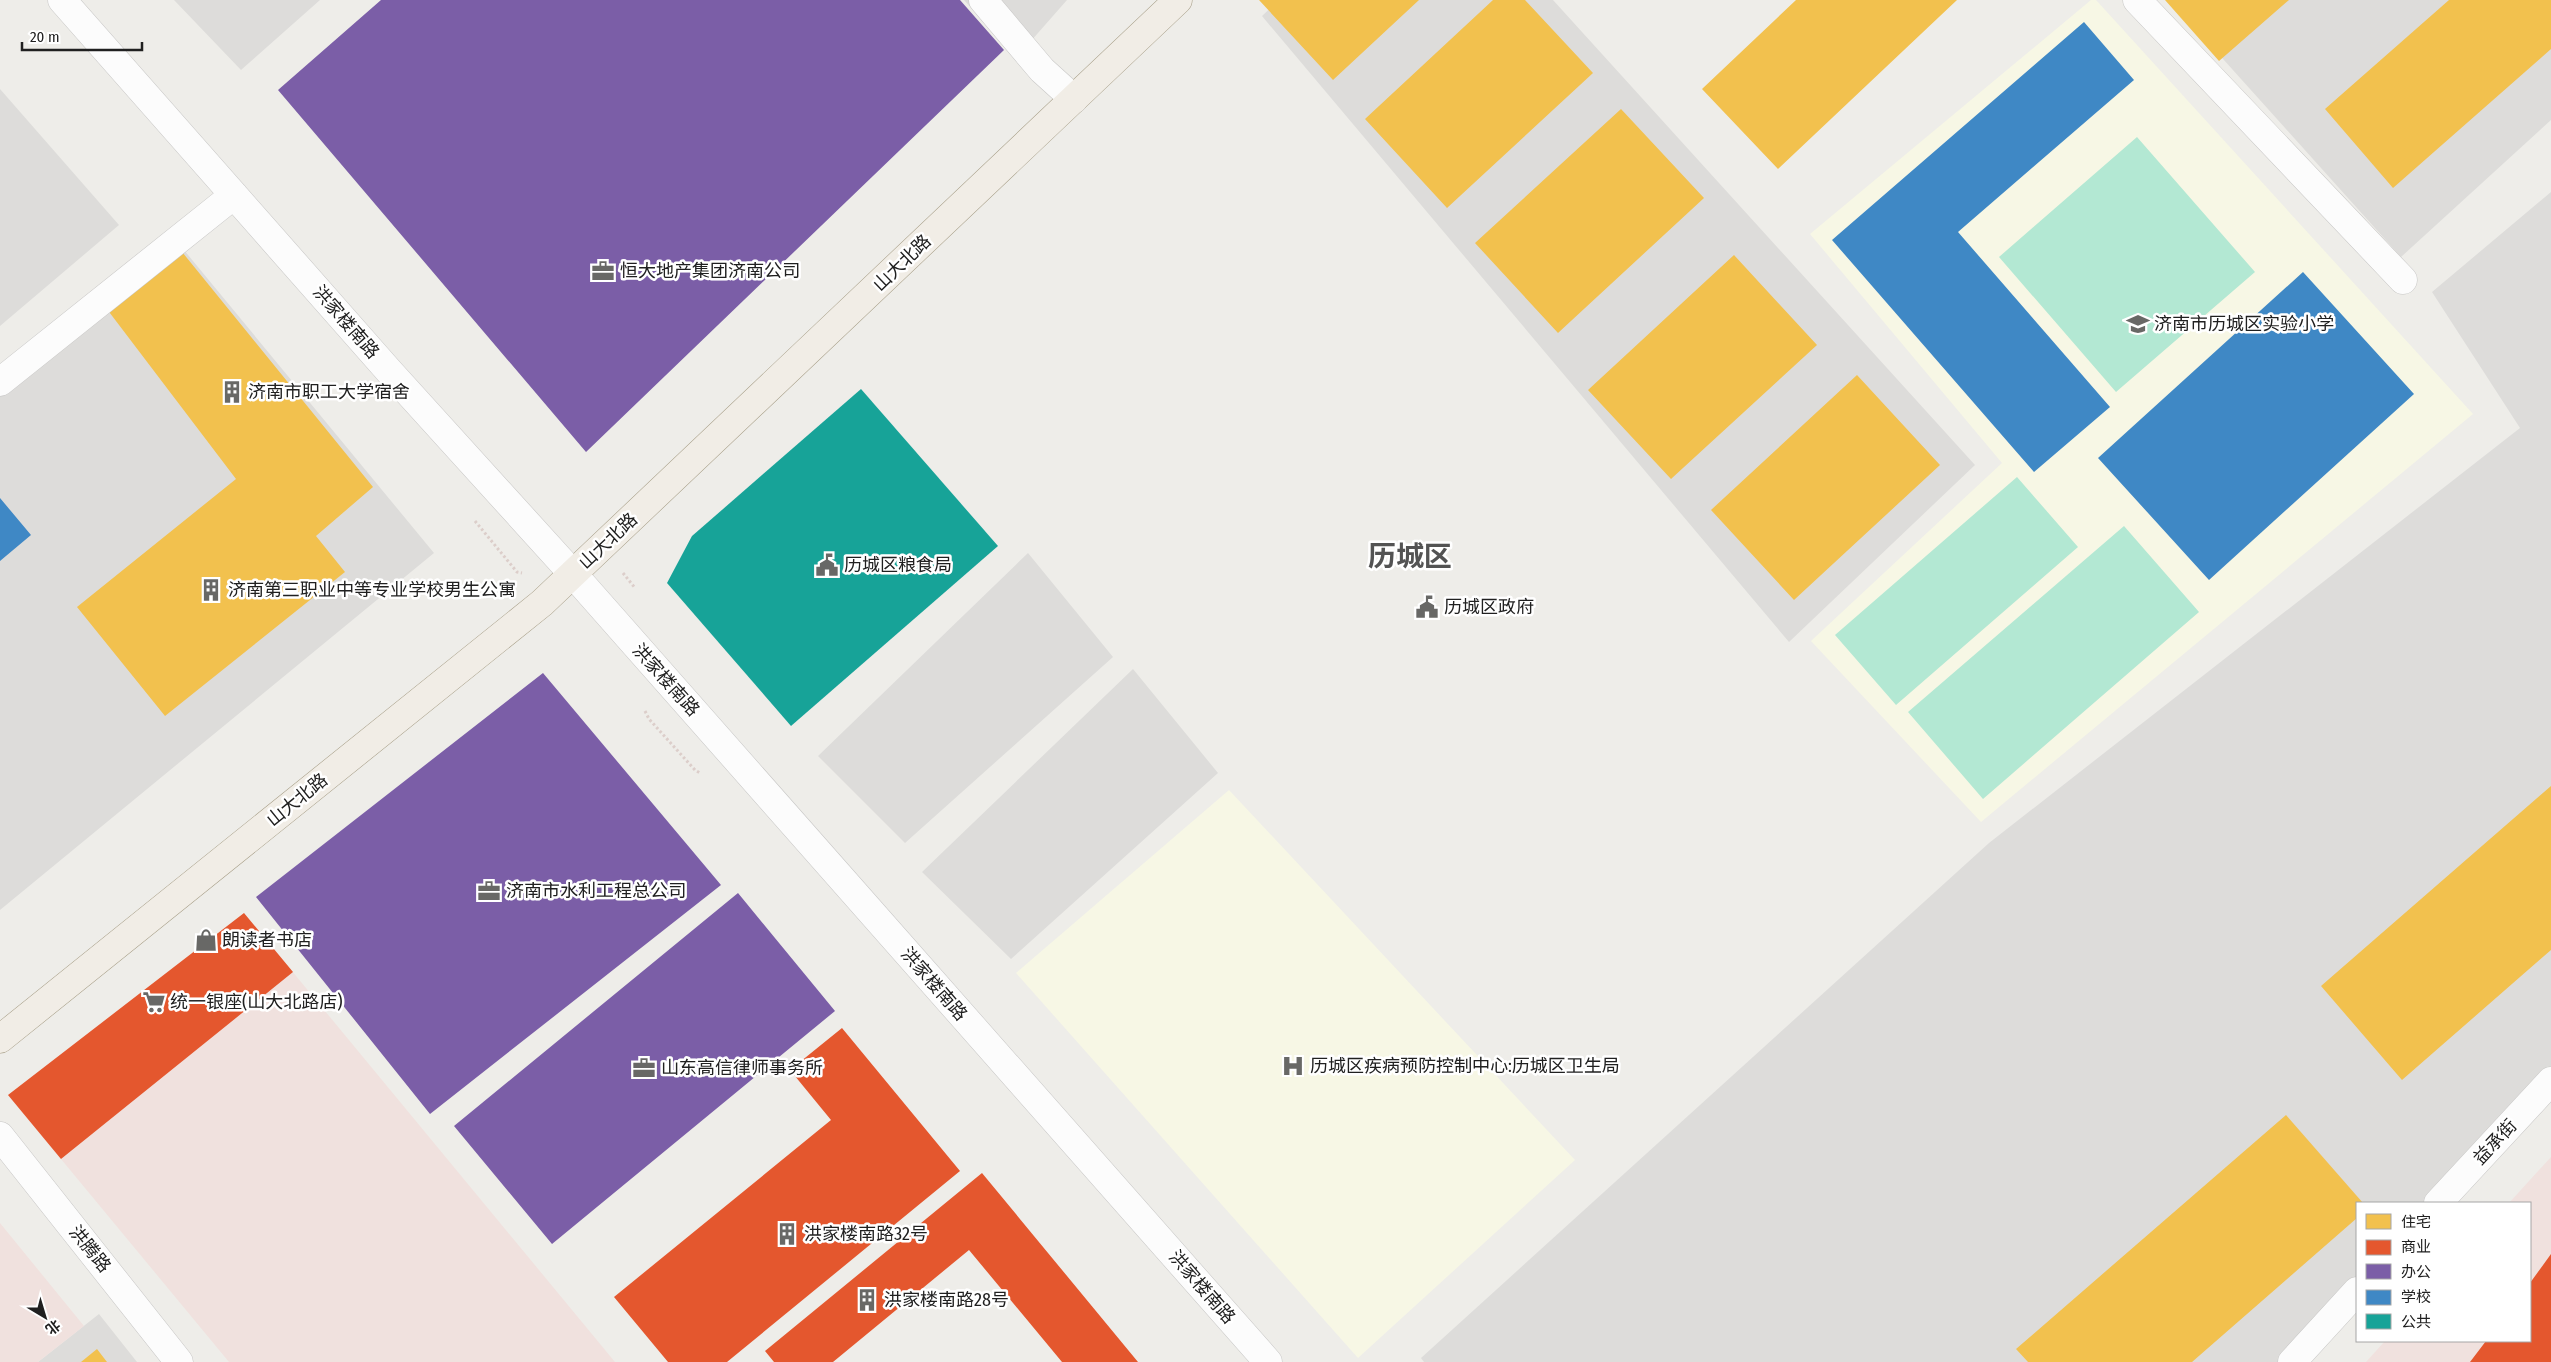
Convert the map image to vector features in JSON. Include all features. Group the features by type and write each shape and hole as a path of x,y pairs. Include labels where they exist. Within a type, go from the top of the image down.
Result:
{"main road":[{"name":"山大北路","path":"1067,93 1151,0"},
{"name":"山大北路","path":"0,1039 542,603 567,567 1067,93 1178,0"},
{"name":"山大北路","path":"0,1015 529,589 567,567"}],"street":[{"name":"洪家楼南路","path":"62,0 567,567 1268,1362"},
{"path":"984,0 1042,70 1067,93"},
{"path":"2137,0 2403,280"},
{"path":"0,382 234,194"},
{"name":"益承街","path":"2439,1202 2551,1080"},
{"name":"洪腾路","path":"0,1136 179,1362"},
{"path":"2292,1362 2356,1292"}],"shaded area":[{"path":"174,0 320,0 241,70"},
{"path":"964,0 1067,0 1016,58"},
{"path":"1279,0 1553,0 1975,465 1789,642 1262,16"},
{"name":"济南市历城区实验小学","path":"2091,0 2096,0 2473,414 1981,822 1811,641 2002,463 1810,234"},
{"path":"2170,0 2551,0 2551,120 2401,257"},
{"path":"0,89 119,225 0,326"},
{"path":"2551,192 2551,1066 2428,1202 2356,1202 2356,1281 2283,1362 1424,1362 1421,1358 1989,843 2520,428 2432,292"},
{"path":"174,238 434,553 0,910 0,381"},
{"path":"1028,553 1113,657 905,843 818,756"},
{"path":"1133,669 1218,773 1011,959 922,872"},
{"name":"历城区疾病预防控制中心:历城区卫生局","path":"1229,790 1575,1160 1358,1358 1016,973"},
{"path":"244,913 615,1362 229,1362 8,1095"},
{"path":"2551,1157 2551,1362 2366,1362 2384,1342 2531,1342 2531,1202 2510,1202"},
{"path":"0,1223 84,1326 38,1362 0,1362"},
{"path":"99,1314 137,1362 38,1362"}],"green space":[{"path":"2137,137 2255,272 2116,392 1999,257"},
{"path":"2017,477 2078,547 1896,705 1835,635"},
{"path":"2124,526 2199,612 1983,799 1908,712"}],"building: 住宅":[{"path":"1259,0 1419,0 1333,80"},
{"path":"1493,0 1525,0 1593,73 1447,208 1365,119"},
{"path":"1796,0 1957,0 1778,169 1702,89"},
{"path":"2165,0 2289,0 2219,61"},
{"path":"2449,0 2551,0 2551,49 2393,188 2325,109"},
{"path":"1621,109 1704,198 1558,333 1475,243"},
{"path":"174,242 373,487 316,536 345,572 165,716 77,607 236,479 97,296"},
{"path":"1734,255 1817,345 1671,479 1588,390"},
{"path":"1857,375 1940,465 1794,600 1711,510"},
{"path":"2551,786 2551,950 2402,1080 2321,986"},
{"path":"2286,1115 2362,1202 2356,1202 2356,1219 2192,1362 2028,1362 2016,1349"},
{"path":"97,1349 107,1362 81,1362"}],"building: 商业":[{"path":"244,913 293,972 61,1159 8,1095"},
{"name":"洪家楼南路32号","path":"842,1028 960,1171 727,1362 668,1362 614,1297 831,1120 790,1070"},
{"name":"洪家楼南路28号","path":"982,1173 1138,1362 1062,1362 969,1250 833,1362 774,1362 765,1351"},
{"path":"2551,1254 2551,1362 2470,1362 2485,1342 2531,1342 2531,1282"}],"building: 办公":[{"name":"恒大地产集团济南公司","path":"381,0 960,0 1004,50 586,452 278,90"},
{"name":"济南市水利工程总公司","path":"543,673 721,885 430,1114 256,897"},
{"name":"山东高信律师事务所","path":"738,893 835,1011 552,1244 454,1126"}],"building: 学校":[{"path":"2084,22 2134,80 1958,232 2110,407 2034,472 1832,240"},
{"path":"2303,272 2414,394 2209,580 2098,458"},
{"path":"0,498 31,535 0,561"}],"building: 公共":[{"name":"历城区粮食局","path":"861,389 998,546 791,726 667,583 692,536"}],"place":[{"name":"恒大地产集团济南公司","path":"603,271"},
{"name":"济南市历城区实验小学","path":"2138,324"},
{"name":"济南市职工大学宿舍","path":"232,392"},
{"name":"历城区粮食局","path":"827,565"},
{"name":"济南第三职业中等专业学校男生公寓","path":"211,590"},
{"name":"历城区政府","path":"1427,607"},
{"name":"济南市水利工程总公司","path":"489,891"},
{"name":"朗读者书店","path":"206,940"},
{"name":"统一银座(山大北路店)","path":"154,1002"},
{"name":"历城区疾病预防控制中心:历城区卫生局","path":"1293,1066"},
{"name":"山东高信律师事务所","path":"644,1068"},
{"name":"洪家楼南路32号","path":"787,1234"},
{"name":"洪家楼南路28号","path":"867,1300"}],"district":[{"name":"历城区","path":"1410,556"}]}
